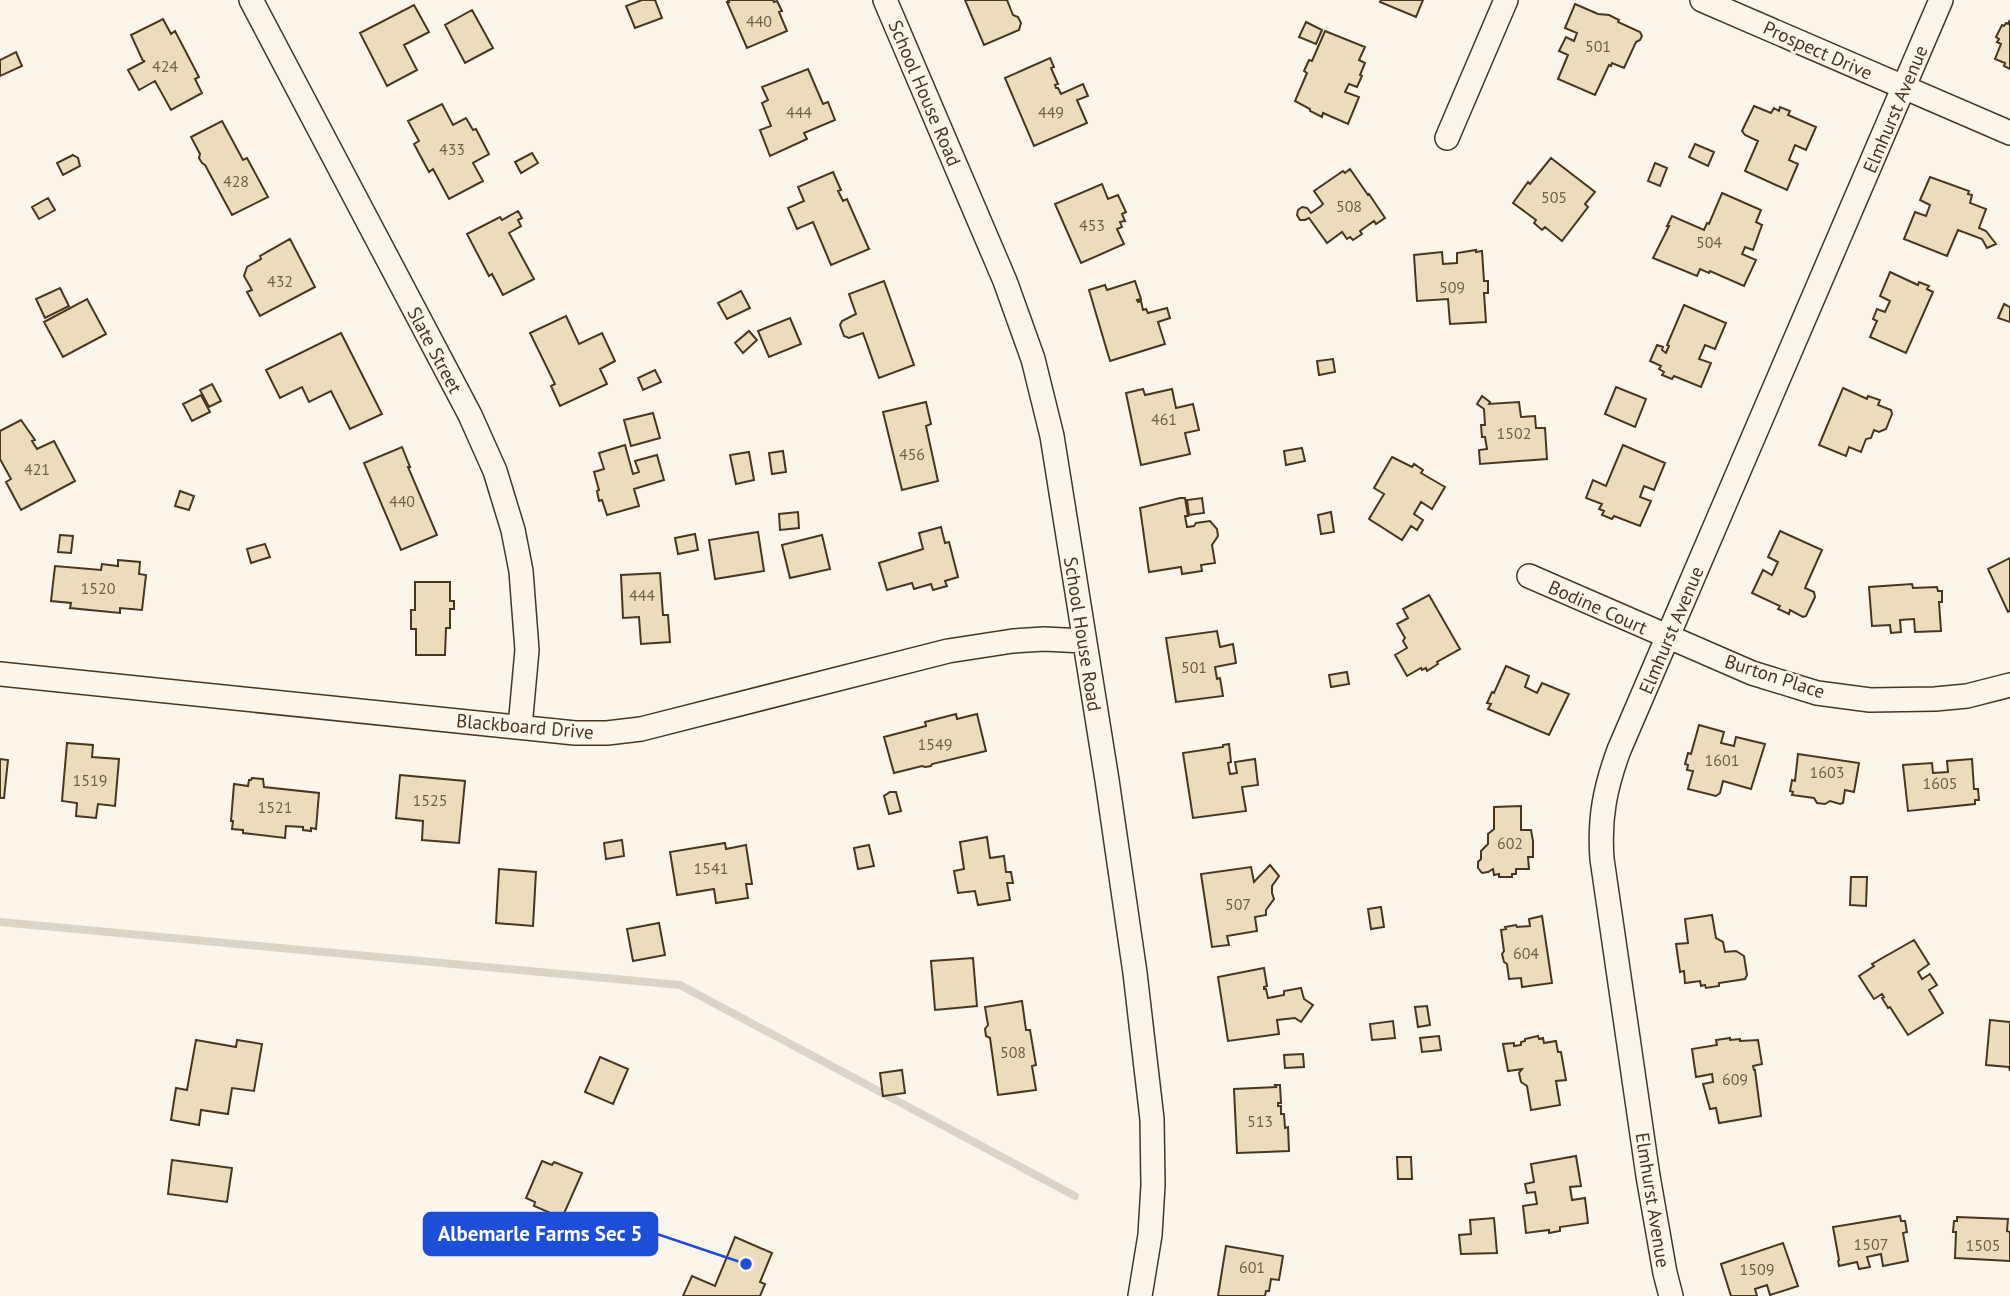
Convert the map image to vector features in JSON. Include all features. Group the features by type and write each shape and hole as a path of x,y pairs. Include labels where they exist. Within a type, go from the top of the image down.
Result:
{"street":[{"name":"Slate Street","path":"251,0 470,415 495,471 513,530 521,570 527,650 520,727"},
{"name":"School House Road","path":"885,0 1005,281 1033,359 1052,436 1107,780 1133,959 1152,1119 1151,1222 1140,1296"},
{"path":"1447,138 1506,0"},
{"name":"Prospect Drive","path":"1702,0 2010,133"},
{"name":"Elmhurst Avenue","path":"1671,1296 1648,1176 1602,859 1600,834 1608,780 1941,0"},
{"name":"Bodine Court","path":"1529,576 1668,637"},
{"name":"Burton Place","path":"1668,637 1752,673 1817,693 1870,701 1935,699 2008,691"},
{"name":"Blackboard Drive","path":"0,674 575,733 607,733 641,729 948,651 1013,641 1084,641"}],"building":[{"path":"642,0 655,0 662,18 635,28 626,6"},
{"path":"728,0 777,1 787,31 747,48"},
{"path":"965,0 1007,0 1013,15 1018,17 1021,23 1019,30 984,45"},
{"path":"1423,0 1416,17 1380,2"},
{"path":"1575,4 1598,14 1609,15 1640,32 1642,36 1636,42 1624,68 1612,63 1609,65 1595,95 1558,79 1568,55 1559,51 1566,37 1574,41 1577,33 1565,28"},
{"path":"414,5 429,32 404,45 417,70 387,86 360,33"},
{"path":"472,10 493,48 465,63 445,25"},
{"path":"163,19 171,34 175,31 199,77 195,79 202,93 171,110 155,81 139,90 128,70 145,61 131,35"},
{"path":"2010,20 2010,69 2004,66 2005,63 1995,59 2001,44 1996,37 2002,25 2008,24"},
{"path":"1306,22 1322,30 1316,44 1299,37"},
{"path":"1325,31 1365,47 1359,60 1365,63 1360,75 1362,76 1357,87 1349,84 1345,92 1359,97 1348,124 1323,113 1322,117 1295,101 1307,73 1304,71 1309,60 1312,61"},
{"path":"16,52 22,66 0,76 0,60"},
{"path":"1050,58 1058,84 1055,85 1061,94 1083,84 1088,96 1077,100 1087,123 1034,146 1005,78"},
{"path":"808,69 823,104 828,102 835,120 804,133 807,139 770,156 760,130 771,126 762,103 768,100 762,87"},
{"path":"442,104 453,125 466,118 473,130 476,129 489,154 473,163 483,181 449,199 433,169 429,172 414,144 419,141 408,121"},
{"path":"1754,106 1771,113 1774,108 1779,111 1780,107 1790,111 1788,115 1816,127 1806,150 1795,145 1789,160 1798,164 1787,190 1745,171 1758,141 1742,131"},
{"path":"222,121 243,160 247,158 268,197 232,215 199,158 200,154 191,137"},
{"path":"1695,144 1714,152 1708,166 1689,157"},
{"path":"532,153 538,163 521,173 515,162"},
{"path":"73,155 78,158 80,166 63,175 57,163"},
{"path":"1551,158 1595,192 1585,204 1588,207 1562,241 1545,227 1542,230 1534,223 1536,220 1513,203"},
{"path":"1655,163 1667,168 1660,186 1648,181"},
{"path":"1350,169 1385,218 1376,224 1374,221 1353,240 1350,237 1347,239 1342,232 1327,243 1309,218 1300,220 1298,210 1307,208 1311,213 1321,206 1323,204 1314,191"},
{"path":"833,172 841,190 838,191 843,201 847,199 869,249 831,265 813,222 797,229 788,208 804,201 798,187"},
{"path":"1930,177 1969,191 1968,194 1972,195 1970,203 1986,209 1979,228 1986,231 1996,244 1987,248 1982,239 1958,230 1947,256 1904,239 1915,212 1926,216 1930,205 1920,200"},
{"path":"1102,184 1108,199 1118,195 1126,212 1122,214 1125,221 1120,222 1122,227 1117,229 1124,244 1081,263 1055,204"},
{"path":"1722,193 1761,210 1756,222 1762,225 1753,250 1745,247 1742,254 1756,260 1744,286 1710,271 1709,273 1700,269 1697,276 1653,258 1672,216 1704,230"},
{"path":"48,198 55,210 39,219 32,207"},
{"path":"518,211 522,218 518,220 521,226 509,233 534,279 503,295 492,274 489,276 467,234"},
{"path":"290,239 315,287 260,316 247,292 252,290 244,276 247,267 261,259 260,256"},
{"path":"1482,251 1484,281 1488,281 1488,293 1484,293 1486,322 1450,324 1448,299 1417,301 1414,255 1442,252 1443,264 1457,263 1457,253"},
{"path":"1890,272 1918,285 1919,282 1929,286 1927,289 1933,292 1906,353 1870,337 1877,321 1873,319 1877,309 1885,312 1890,301 1880,296"},
{"path":"884,281 914,365 879,378 863,333 849,338 844,336 840,325 842,321 856,314 849,294"},
{"path":"1135,281 1141,299 1137,300 1141,301 1143,310 1146,309 1148,313 1167,308 1170,318 1158,322 1165,344 1110,361 1089,290 1105,285 1107,290"},
{"path":"60,288 69,306 45,318 36,299"},
{"path":"741,291 750,308 727,319 718,303"},
{"path":"87,299 106,334 63,357 44,322"},
{"path":"2004,304 2010,307 2010,322 1998,318"},
{"path":"1684,305 1726,323 1715,349 1705,345 1699,359 1711,363 1701,387 1674,376 1672,379 1662,375 1664,372 1659,369 1661,366 1650,361 1657,345 1663,347 1662,350 1666,353"},
{"path":"566,316 579,344 602,333 615,361 600,369 607,384 560,406 551,386 555,384 530,333"},
{"path":"790,318 801,344 769,357 758,331"},
{"path":"749,331 757,340 743,353 735,343"},
{"path":"341,333 382,414 350,429 331,391 309,402 302,387 280,398 266,370"},
{"path":"1333,359 1335,372 1319,375 1317,361"},
{"path":"655,370 661,382 643,390 638,378"},
{"path":"212,384 221,401 209,407 200,390"},
{"path":"1616,387 1646,399 1635,427 1605,414"},
{"path":"1843,388 1867,399 1868,396 1880,400 1878,405 1891,410 1892,414 1886,429 1879,432 1874,430 1871,438 1866,439 1861,452 1849,447 1846,456 1819,445"},
{"path":"1143,389 1145,395 1172,389 1176,408 1193,404 1199,430 1185,433 1190,454 1141,465 1126,393"},
{"path":"201,395 210,412 192,421 183,404"},
{"path":"1482,396 1489,404 1519,402 1521,417 1535,416 1536,428 1545,428 1547,459 1480,464 1479,450 1487,449 1481,425 1485,425 1484,409 1477,404"},
{"path":"926,402 931,424 926,426 938,481 902,490 883,412"},
{"path":"653,413 660,438 631,446 624,420"},
{"path":"21,420 35,440 32,441 37,449 54,441 75,481 21,510 6,482 11,479 0,459 0,431"},
{"path":"625,445 633,474 639,472 635,461 657,455 664,480 634,489 639,506 607,515 602,500 599,501 594,472 604,469 599,453"},
{"path":"1623,445 1665,463 1654,490 1644,486 1640,497 1651,501 1640,526 1614,516 1612,519 1602,515 1604,511 1599,509 1602,504 1586,498 1593,480 1606,486"},
{"path":"402,447 437,535 401,550 364,463"},
{"path":"1302,448 1305,461 1286,465 1284,451"},
{"path":"783,451 786,472 772,474 769,453"},
{"path":"749,452 754,480 736,484 730,455"},
{"path":"1392,457 1412,467 1414,464 1423,470 1421,473 1445,487 1432,509 1421,502 1414,514 1423,520 1417,530 1411,526 1402,540 1369,519 1384,494 1374,488"},
{"path":"180,491 194,496 189,510 175,506"},
{"path":"1185,498 1187,527 1210,521 1217,529 1218,536 1212,545 1215,563 1201,565 1202,571 1182,574 1181,567 1149,572 1140,508"},
{"path":"1202,498 1204,513 1189,515 1187,500"},
{"path":"798,512 799,528 780,530 779,514"},
{"path":"1331,512 1334,532 1321,534 1318,515"},
{"path":"941,527 945,543 949,542 958,577 945,581 947,586 933,590 931,584 914,589 912,583 887,590 879,563 923,549 919,533"},
{"path":"1780,531 1822,550 1805,588 1814,592 1815,597 1803,617 1790,610 1789,614 1778,609 1780,606 1752,593 1763,570 1772,575 1778,562 1768,557"},
{"path":"758,532 764,571 715,579 709,540"},
{"path":"695,534 698,550 678,554 675,538"},
{"path":"60,535 73,536 71,553 58,552"},
{"path":"822,535 830,569 790,578 782,545"},
{"path":"265,544 270,557 251,563 247,549"},
{"path":"2010,558 2010,611 2008,612 1988,569"},
{"path":"118,560 140,562 139,574 146,575 142,610 120,608 120,613 70,608 71,603 51,601 55,566 101,570 102,564 118,566"},
{"path":"660,573 663,615 668,615 670,642 641,644 639,617 623,618 621,575"},
{"path":"415,582 450,582 450,601 454,601 454,609 450,609 450,628 446,628 445,655 416,655 416,629 411,629 411,610 415,610"},
{"path":"1912,584 1913,588 1937,587 1938,591 1942,591 1942,602 1939,602 1941,631 1915,632 1914,619 1900,620 1901,632 1891,633 1890,625 1872,626 1869,587"},
{"path":"1429,595 1460,649 1427,671 1426,668 1421,668 1407,676 1395,655 1407,648 1397,624 1408,618 1403,609"},
{"path":"1217,631 1220,647 1233,644 1236,663 1215,667 1223,696 1176,702 1166,638"},
{"path":"1506,666 1529,676 1525,687 1537,693 1542,683 1569,694 1549,735 1488,709 1491,704 1487,703"},
{"path":"1347,672 1349,684 1331,687 1329,675"},
{"path":"956,714 957,719 977,714 986,751 894,773 884,737 926,726 925,722"},
{"path":"1699,725 1724,732 1721,743 1734,746 1736,737 1765,744 1751,789 1723,781 1720,793 1716,796 1688,789 1693,771 1687,770 1688,765 1685,764 1688,753 1691,754"},
{"path":"67,743 93,745 92,757 119,759 115,806 98,804 96,818 76,816 77,803 62,801"},
{"path":"1229,744 1230,774 1237,773 1235,762 1255,759 1258,785 1242,787 1246,811 1193,818 1183,753"},
{"path":"1798,754 1859,763 1854,792 1845,790 1843,803 1840,804 1830,801 1825,804 1817,803 1814,798 1792,795 1793,792 1790,791 1792,780 1795,781"},
{"path":"0,759 8,760 4,798 0,798"},
{"path":"1972,759 1974,789 1978,789 1979,800 1975,800 1975,804 1908,811 1903,765 1932,763 1933,773 1948,772 1947,761"},
{"path":"400,775 465,781 459,843 422,840 423,821 396,818"},
{"path":"252,778 263,779 264,787 319,793 316,829 311,828 311,831 303,830 303,827 286,826 285,838 243,833 243,830 232,829 234,784 248,786"},
{"path":"896,792 901,811 889,814 884,796"},
{"path":"1521,806 1521,830 1531,830 1533,841 1533,857 1528,857 1529,869 1516,869 1516,874 1512,874 1512,877 1494,875 1493,869 1482,873 1478,862 1481,859 1481,851 1488,844 1488,834 1494,829 1494,807"},
{"path":"987,837 990,858 1004,856 1006,872 1011,872 1013,883 1007,883 1010,900 978,905 975,891 958,893 954,871 964,869 960,842"},
{"path":"622,840 624,856 606,859 604,843"},
{"path":"725,843 726,849 746,845 752,884 746,884 748,898 716,903 714,889 677,895 670,852"},
{"path":"869,845 874,866 858,869 854,848"},
{"path":"1270,865 1279,876 1272,886 1274,899 1266,910 1266,915 1255,917 1257,931 1227,936 1229,945 1212,947 1201,874 1251,867 1254,882"},
{"path":"499,869 536,872 533,926 496,923"},
{"path":"1851,877 1867,877 1866,906 1850,905"},
{"path":"1381,907 1384,927 1371,929 1368,909"},
{"path":"1712,915 1716,938 1723,942 1725,952 1736,951 1744,956 1747,975 1745,979 1706,988 1705,985 1701,986 1700,981 1685,983 1684,971 1680,972 1676,944 1688,943 1685,919"},
{"path":"1542,916 1552,983 1522,987 1521,978 1509,979 1507,964 1502,954 1504,951 1501,930 1516,925 1530,926 1529,919"},
{"path":"659,923 665,955 633,961 627,929"},
{"path":"1914,940 1929,964 1918,972 1922,979 1930,974 1937,985 1929,990 1943,1013 1908,1035 1890,1007 1888,1008 1882,994 1874,999 1859,976 1874,966 1872,964"},
{"path":"973,958 977,1006 935,1010 931,961"},
{"path":"1264,968 1267,986 1264,989 1268,998 1301,988 1304,999 1313,1005 1301,1022 1295,1018 1277,1020 1279,1034 1228,1041 1218,977"},
{"path":"1022,1001 1026,1030 1030,1030 1036,1065 1032,1066 1036,1090 998,1095 990,1038 986,1036 985,1029 988,1025 985,1007"},
{"path":"1427,1006 1430,1025 1418,1027 1415,1007"},
{"path":"1990,1020 2010,1022 2010,1071 2009,1067 1986,1065"},
{"path":"1393,1021 1395,1038 1372,1040 1370,1024"},
{"path":"1439,1036 1441,1050 1422,1052 1420,1038"},
{"path":"1538,1036 1539,1039 1543,1038 1544,1043 1556,1041 1558,1052 1561,1052 1566,1080 1556,1081 1560,1105 1531,1110 1527,1086 1521,1082 1519,1073 1522,1069 1508,1071 1503,1044 1521,1045 1525,1039"},
{"path":"1730,1038 1740,1041 1758,1040 1762,1064 1753,1066 1761,1116 1719,1123 1716,1108 1710,1109 1703,1084 1713,1082 1712,1074 1696,1077 1692,1049 1717,1045 1716,1040"},
{"path":"196,1040 236,1047 237,1040 262,1044 254,1091 232,1088 228,1114 201,1110 199,1125 171,1120 176,1088 187,1090"},
{"path":"1303,1054 1304,1067 1285,1068 1284,1055"},
{"path":"600,1057 628,1069 613,1104 585,1092"},
{"path":"902,1070 905,1093 883,1096 880,1073"},
{"path":"1275,1085 1280,1085 1281,1103 1278,1103 1278,1106 1281,1106 1281,1114 1284,1114 1285,1128 1288,1127 1289,1151 1237,1153 1234,1089 1276,1087"},
{"path":"1576,1156 1581,1186 1570,1187 1572,1200 1585,1198 1588,1223 1560,1227 1560,1231 1549,1233 1549,1230 1526,1233 1523,1206 1537,1204 1535,1192 1527,1193 1525,1184 1534,1182 1531,1164"},
{"path":"1397,1157 1411,1157 1412,1179 1398,1179"},
{"path":"172,1160 232,1168 227,1202 168,1194"},
{"path":"542,1161 552,1165 554,1162 582,1173 562,1218 534,1206 535,1202 526,1198"},
{"path":"1900,1216 1901,1221 1905,1221 1907,1232 1903,1233 1908,1261 1883,1266 1881,1254 1867,1257 1870,1267 1859,1269 1857,1262 1839,1266 1833,1227"},
{"path":"1957,1217 2008,1219 2010,1261 1955,1258 1956,1232 1953,1232"},
{"path":"1494,1218 1497,1253 1461,1254 1459,1235 1471,1234 1470,1220"},
{"path":"735,1237 772,1253 760,1282 765,1284 760,1296 683,1296 692,1276 715,1286"},
{"path":"1783,1243 1798,1286 1770,1295 1767,1285 1755,1289 1757,1296 1731,1296 1721,1264"},
{"path":"1226,1246 1283,1256 1279,1280 1271,1279 1269,1291 1266,1291 1265,1296 1218,1296"}],"waterway":[{"path":"0,922 680,985 1075,1196"}],"place":[{"name":"Albemarle Farms Sec 5","path":"746,1264"}]}
